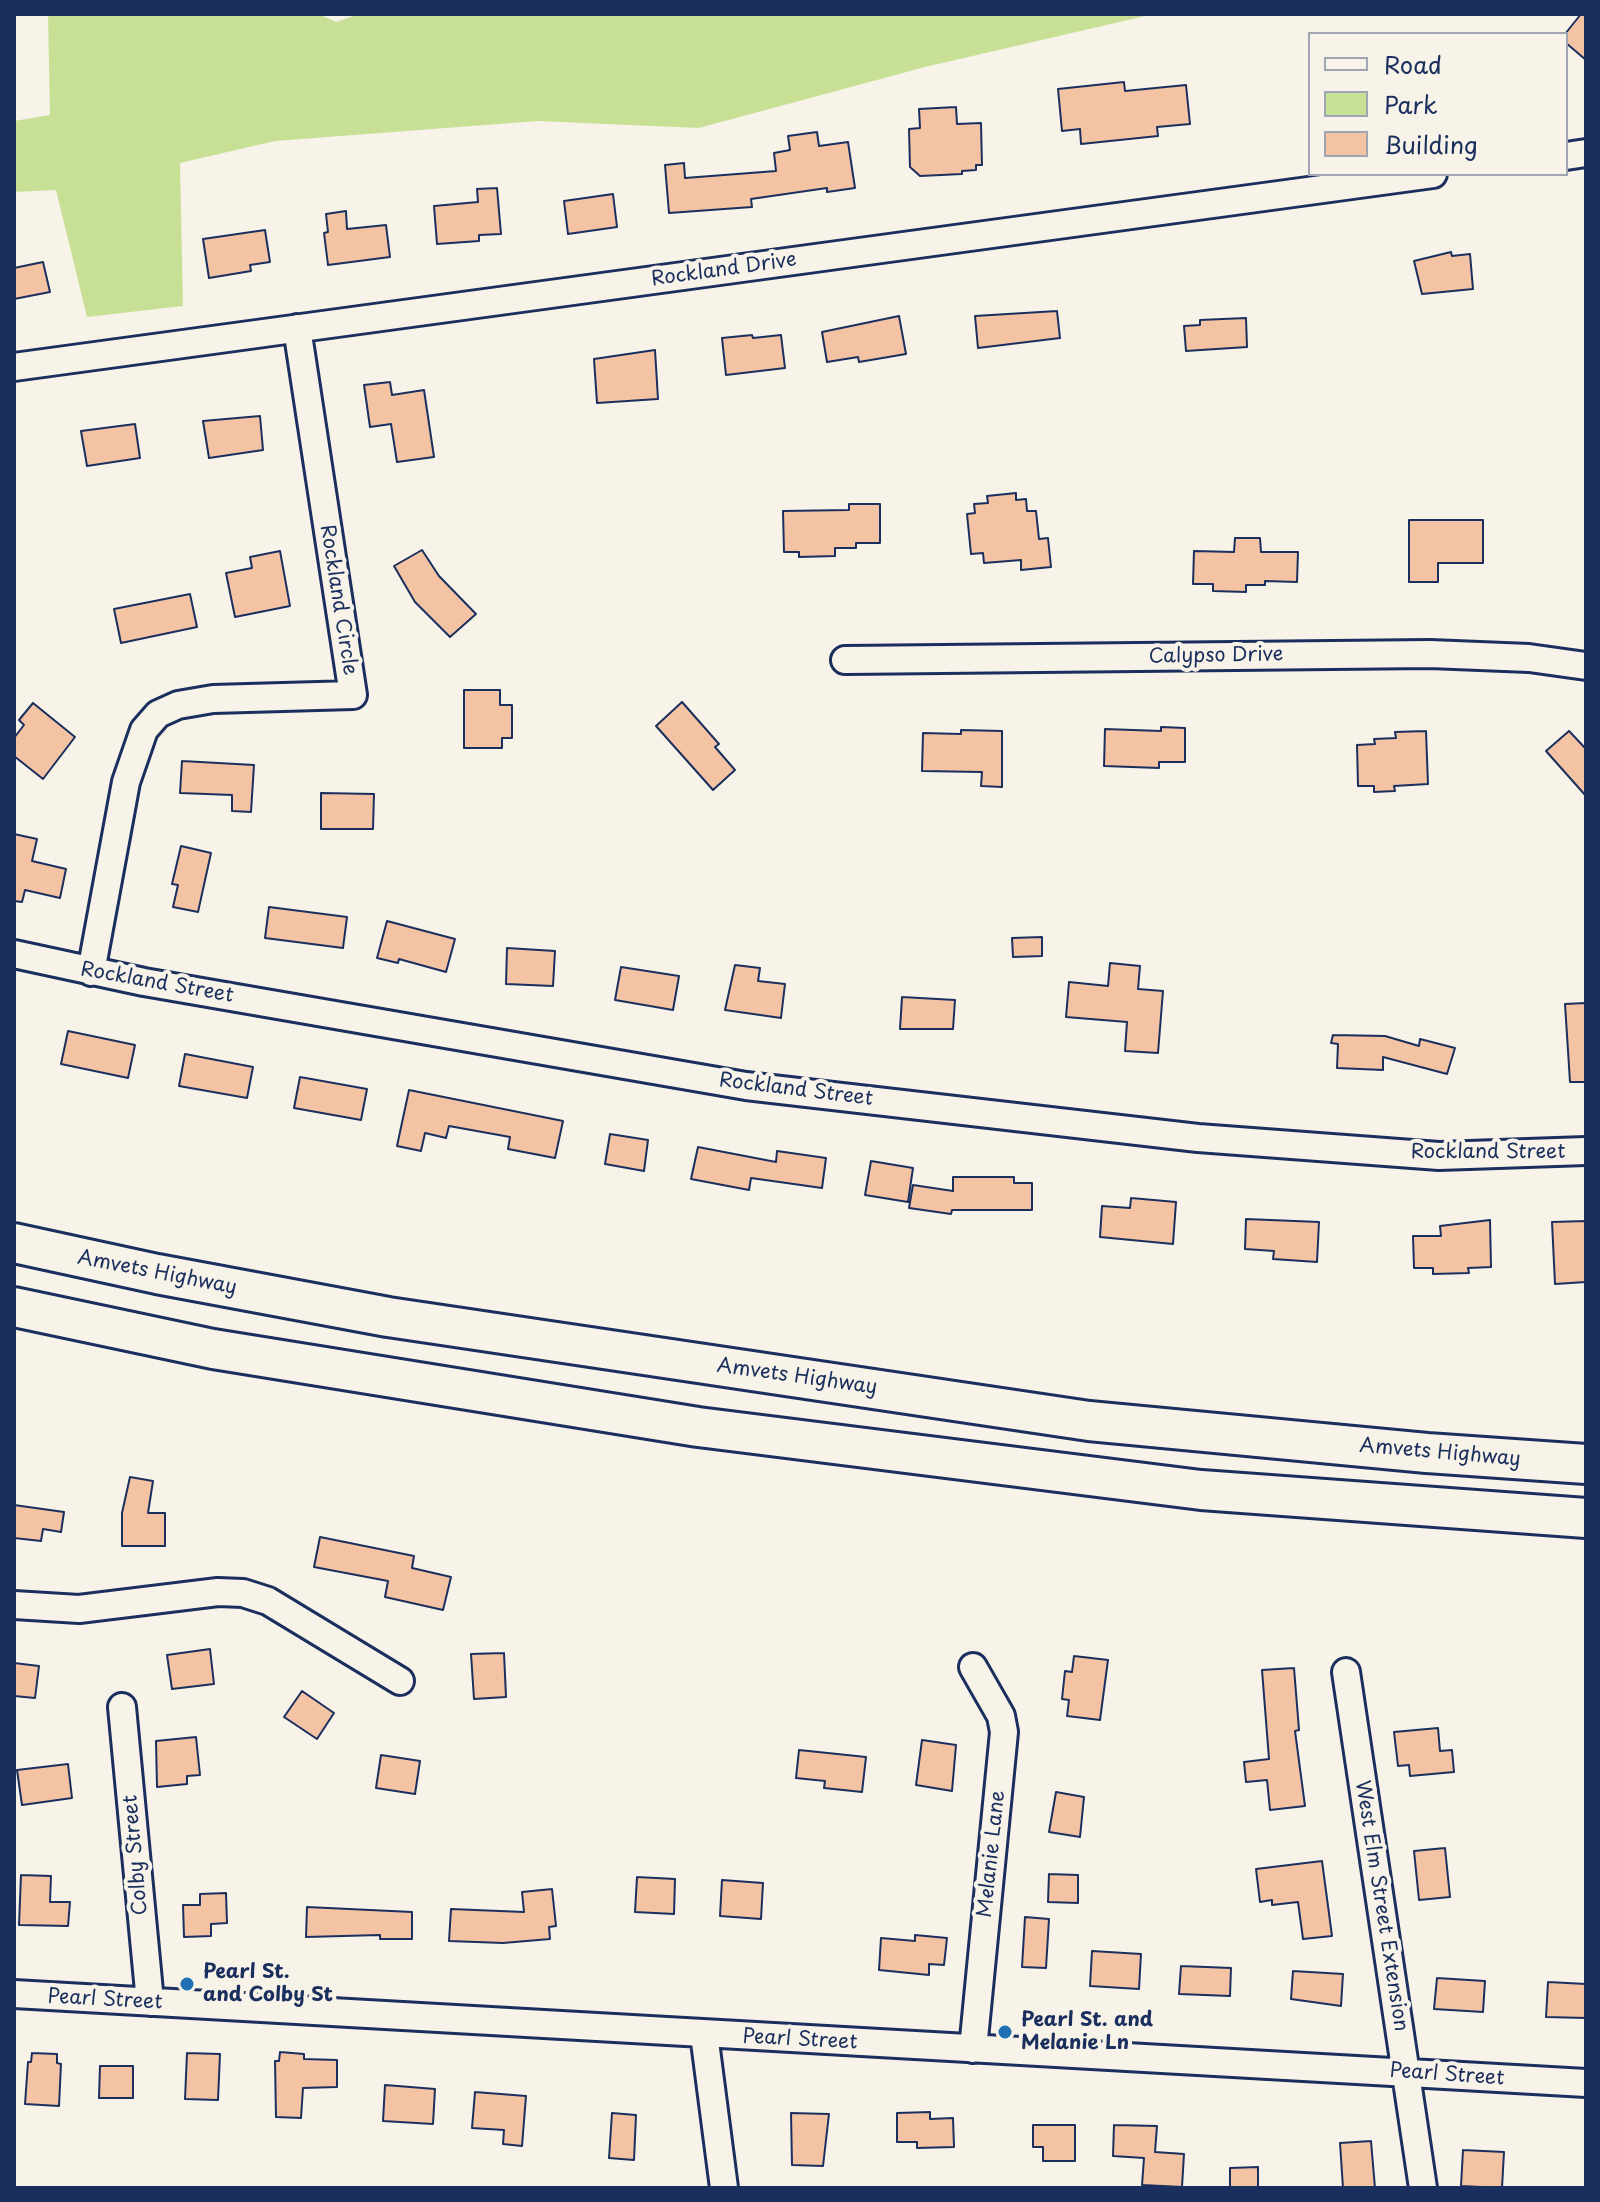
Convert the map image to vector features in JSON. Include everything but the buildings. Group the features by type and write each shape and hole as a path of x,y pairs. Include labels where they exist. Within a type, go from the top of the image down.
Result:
{"highway":[{"name":"Amvets Highway","path":"14,1243 157,1274 388,1317 1089,1421 1427,1453 1586,1464"},
{"path":"14,1307 213,1349 698,1427 1201,1490 1586,1518"}],"street":[{"name":"Rockland Drive","path":"14,367 1418,176"},
{"name":"Rockland Circle","path":"91,972 126,782 144,730 158,714 178,705 213,699 353,695 297,328"},
{"name":"Calypso Drive","path":"845,660 1430,654 1529,658 1586,666"},
{"name":"Rockland Street","path":"14,954 91,972 746,1086 1198,1138 1439,1156 1586,1151"},
{"path":"14,1605 79,1609 218,1592 243,1593 268,1601 400,1681"},
{"name":"Melanie Lane","path":"973,1667 1001,1716 1004,1732 973,2049"},
{"name":"West Elm Street Extension","path":"1346,1672 1423,2188"},
{"name":"Colby Street","path":"122,1707 150,2002"},
{"name":"Pearl Street","path":"14,1994 1586,2083"},
{"path":"704,2034 724,2188"}],"green space":[{"path":"48,14 318,14 336,22 359,14 1154,14 925,67 699,128 538,121 275,141 180,163 183,306 87,317 56,190 14,192 14,121 50,115"}],"place":[{"name":"Pearl St. and Colby St","path":"187,1984"},
{"name":"Pearl St. and Melanie Ln","path":"1005,2032"}]}
